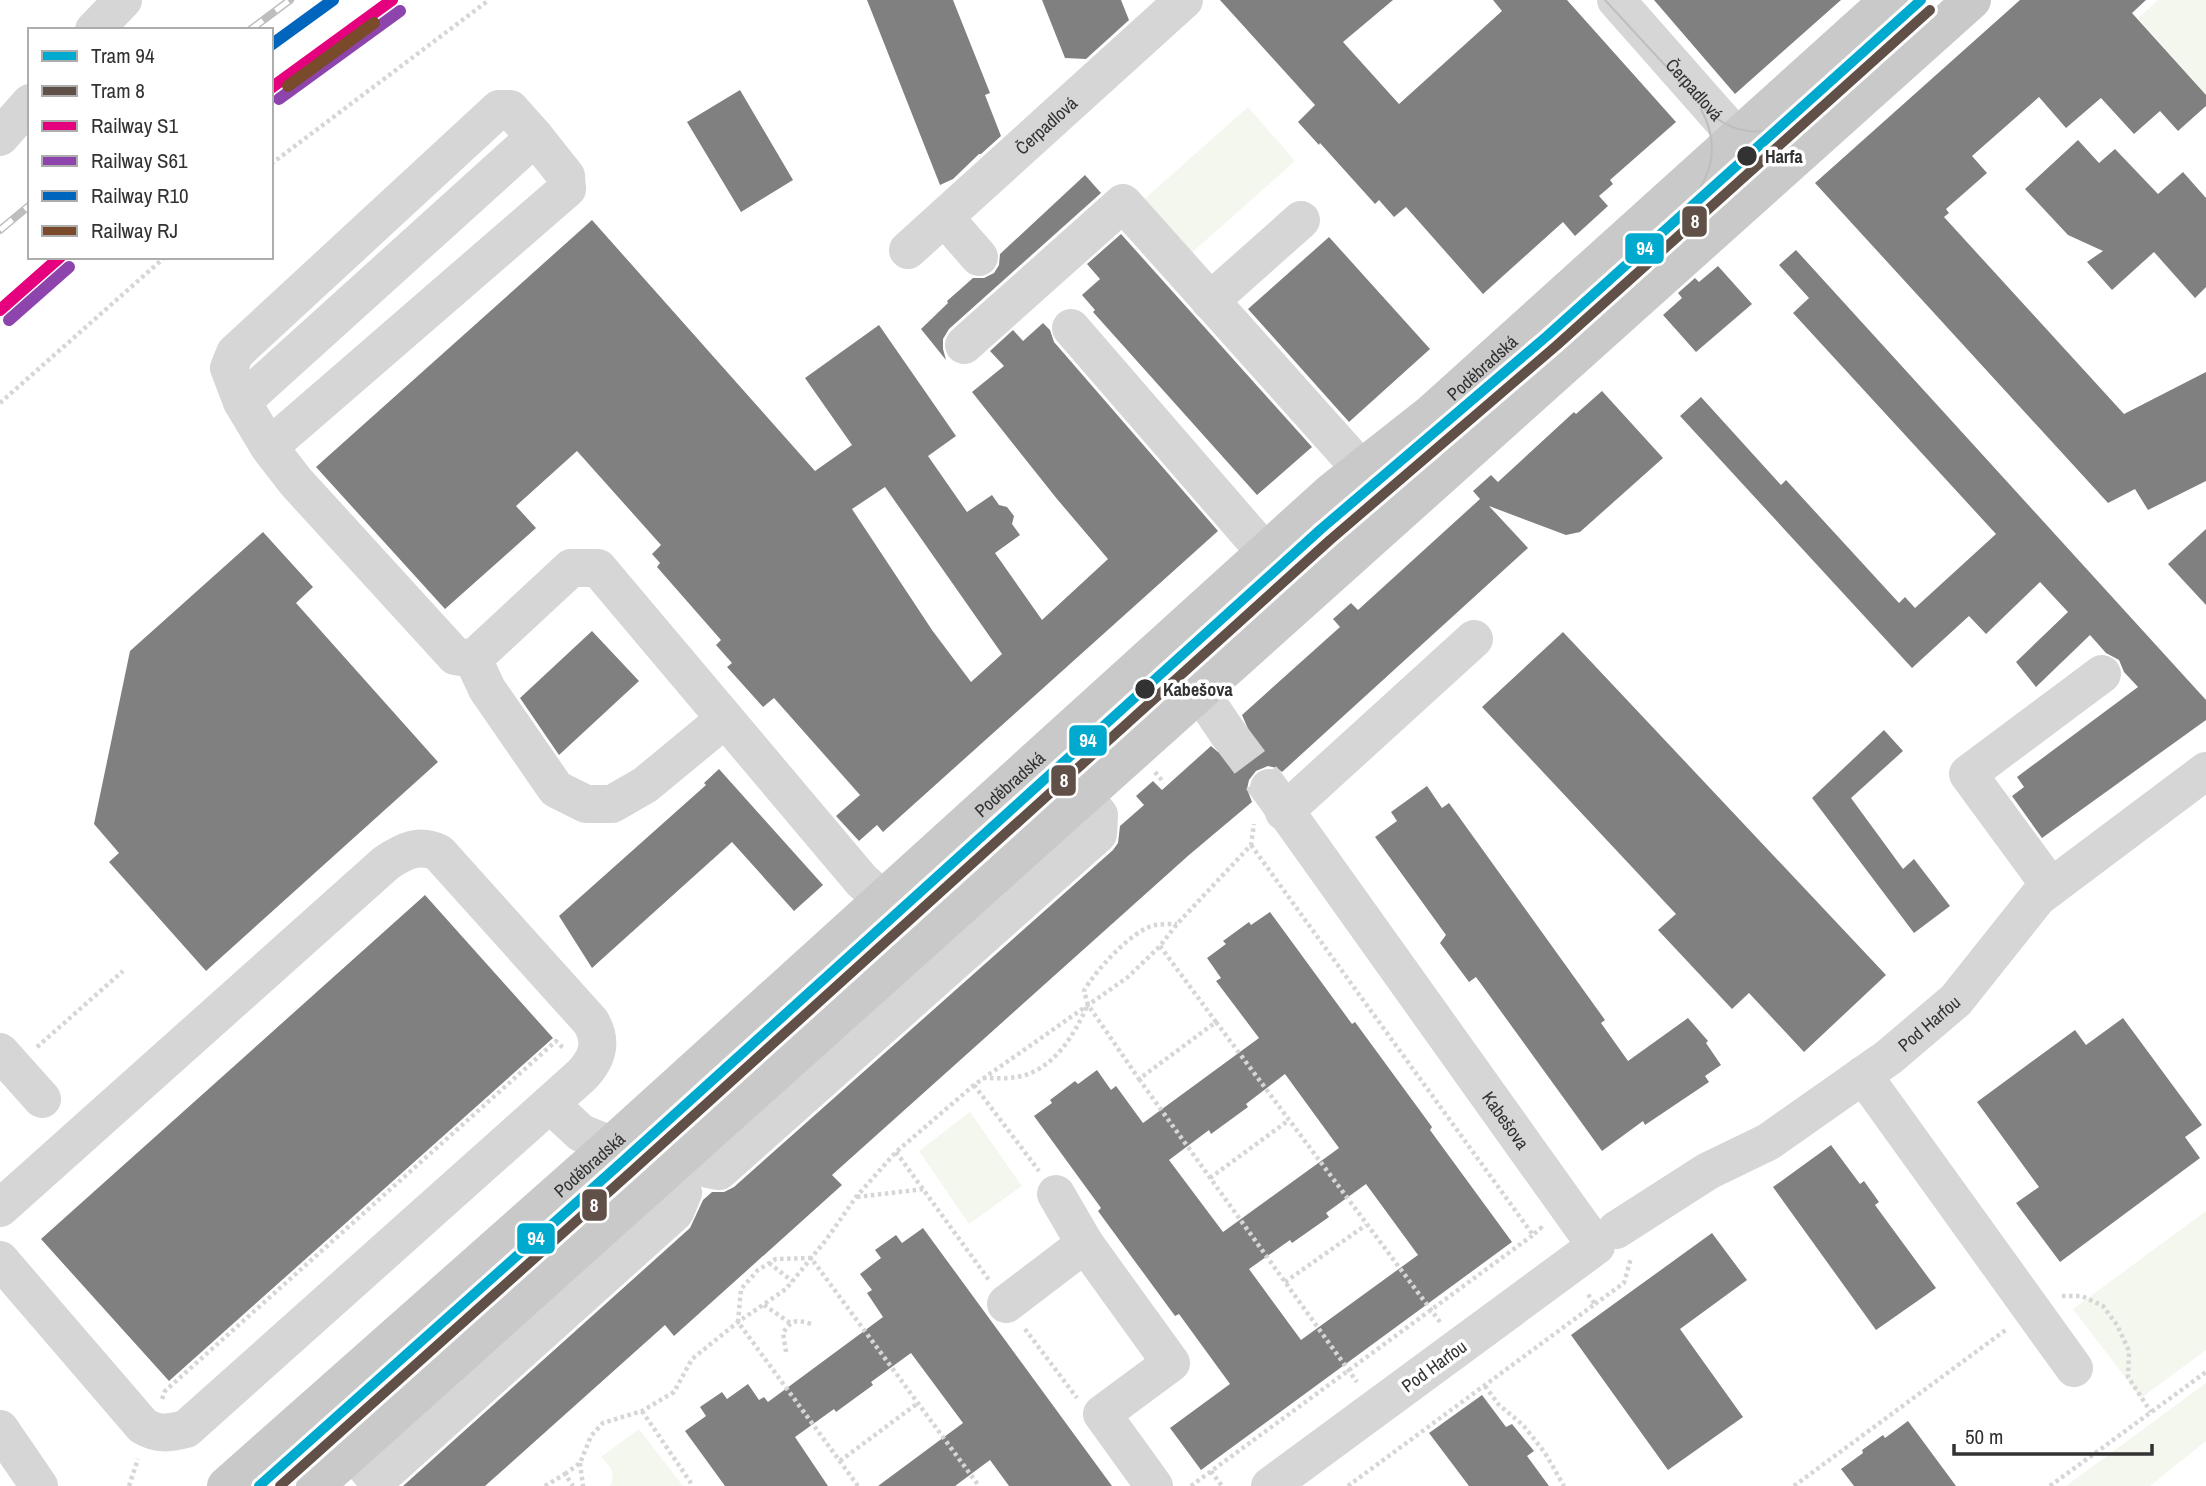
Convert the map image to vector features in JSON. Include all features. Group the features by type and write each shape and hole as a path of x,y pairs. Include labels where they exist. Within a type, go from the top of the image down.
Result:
{"main road":[{"name":"Poděbradská","path":"226,1486 611,1145 1265,552 1361,469 1429,415 1889,0"},
{"path":"315,1486 1972,0"}],"street":[{"path":"96,28 123,0"},
{"name":"Čerpadlová","path":"908,250 1184,0"},
{"name":"Čerpadlová","path":"1616,0 1773,178"},
{"path":"0,137 28,105"},
{"path":"269,447 567,188 566,176 510,109 499,109 235,353 229,368 242,402 269,447 296,482 455,656 473,659"},
{"path":"964,345 1123,203 1361,469"},
{"path":"944,218 979,257"},
{"path":"1210,301 1301,220"},
{"path":"1071,328 1265,552"},
{"path":"473,659 571,568 598,568 862,881 883,900"},
{"path":"1275,799 1474,639"},
{"path":"473,659 487,689 556,789 586,804 612,804 645,785 725,719"},
{"path":"2051,887 1968,774 2102,674"},
{"path":"1200,692 1227,732"},
{"name":"Pod Harfou","path":"1270,1486 1594,1247 1708,1171 1768,1142 1889,1057 1955,1000 2038,897 2206,771"},
{"name":"Kabešova","path":"1275,799 1594,1247"},
{"path":"0,1208 386,863 402,852 415,848 426,847 439,853 592,1022 598,1035 598,1049 592,1064 186,1429 155,1433 143,1426 0,1260"},
{"path":"7,1060 42,1099"},
{"path":"1864,1075 2074,1368"},
{"path":"550,1104 581,1133 611,1145"},
{"path":"1056,1194 1085,1244 1171,1363 1102,1413 1154,1486"},
{"path":"1006,1304 1085,1244"},
{"path":"6,1438 39,1486"},
{"path":"6,1438 61,1486"}],"path":[{"path":"273,162 489,0"},
{"path":"0,403 163,259"},
{"path":"583,1486 580,1463 591,1436 604,1423 642,1411 674,1392 692,1359 737,1321 786,1289 856,1197 896,1152 983,1078 1128,977 1160,946 1251,845 1256,811 1275,799"},
{"path":"1251,845 1533,1235"},
{"path":"1177,924 1153,925 1110,957 1093,974 1084,991 1088,1005 1376,1408"},
{"path":"1160,946 1459,1348"},
{"path":"7,1060 123,971"},
{"path":"983,1078 1018,1077 1039,1069 1054,1059 1077,1029 1088,1005"},
{"path":"1139,1079 1216,1021"},
{"path":"974,1085 1056,1194"},
{"path":"1210,1178 1289,1120"},
{"path":"856,1197 924,1189"},
{"path":"1285,1282 1366,1225"},
{"path":"1191,1486 1541,1228 1594,1247 1595,1304 1348,1486"},
{"path":"811,1258 776,1259 758,1270 741,1289 737,1321 858,1486"},
{"path":"811,1258 979,1486"},
{"path":"769,1263 792,1281"},
{"path":"1794,1486 2043,1302 2062,1296 2082,1296 2103,1306 2117,1325 2129,1351 2128,1377 2151,1412"},
{"path":"764,1305 790,1323"},
{"path":"786,1352 783,1333 790,1323 798,1320 811,1324"},
{"path":"2050,1486 2206,1372"},
{"path":"1485,1386 1499,1405 1523,1425 1545,1452 1564,1486"},
{"path":"840,1461 918,1403"},
{"path":"642,1411 693,1486"},
{"path":"545,1486 580,1463"},
{"path":"1211,1471 1222,1486"},
{"path":"565,1474 573,1486"}],"shaded area":[{"path":"2158,0 2206,0 2206,95 2138,18"},
{"path":"1248,107 1295,161 1188,256 1141,202"},
{"path":"970,1112 1022,1186 969,1224 919,1151"},
{"path":"2206,1211 2206,1350 2141,1398 2073,1309"},
{"path":"2206,1383 2206,1441 2150,1486 2066,1486"},
{"path":"639,1429 683,1486 610,1486 612,1470 601,1457"}],"building":[{"path":"867,0 953,0 990,93 985,95 1001,136 953,179 940,185"},
{"path":"1042,0 1121,0 1129,20 1086,59 1065,58"},
{"path":"1220,0 1393,0 1343,42 1399,104 1502,11 1493,0 1567,0 1676,122 1610,180 1613,184 1599,196 1608,206 1575,236 1563,222 1483,294 1406,207 1394,217 1379,200 1375,204 1298,122 1315,105"},
{"path":"1654,0 1841,0 1735,94"},
{"path":"2020,0 2146,0 2132,13 2206,95 2206,106 2178,131 2160,111 2134,134 2101,98 2066,128 2039,97 1972,156 1987,173 1946,209 1949,213 1944,217 2124,414 2206,372 2206,481 2148,510 2135,489 2108,503 1815,183"},
{"path":"740,90 793,180 741,212 687,122"},
{"path":"2078,140 2099,163 2115,149 2158,194 2183,172 2206,198 2206,287 2195,298 2154,252 2112,290 2087,262 2103,251 2068,235 2025,189"},
{"path":"1085,175 1101,193 949,329 943,339 946,360 921,329 973,278 984,278 994,273 999,265 1000,254"},
{"path":"592,220 815,471 852,445 805,378 879,325 956,436 928,456 967,512 992,495 999,505 1007,507 1014,516 1012,524 1020,535 995,553 1042,620 1108,559 972,392 1004,366 990,351 1013,330 1023,341 1043,323 1050,330 1054,342 1218,531 883,832 877,825 859,841 836,816 860,795 774,698 763,707 727,667 732,663 716,645 721,640 657,567 660,563 652,554 661,545 577,451 516,506 536,528 445,609 316,467","holes":["885,487 1002,654 971,682 932,630 852,509"]},
{"path":"1121,234 1312,447 1257,495 1093,312 1095,310 1082,295 1100,279 1087,264"},
{"path":"1329,237 1430,349 1349,422 1248,309"},
{"path":"1796,250 2206,700 2206,720 2042,838 2012,796 2024,787 2017,777 2138,687 2124,672 2119,660 2106,653 2090,635 2036,687 2016,662 2068,612 2040,582 1986,634 1969,616 1912,668 1680,416 1701,397 1781,485 1786,480 1899,603 1905,597 1915,608 1996,534 1793,313 1809,298 1779,265"},
{"path":"1718,266 1752,304 1696,352 1663,315 1682,298 1678,293 1695,278 1699,282"},
{"path":"1602,391 1663,458 1580,532 1566,535 1489,506 1528,548 1282,772 1268,766 1256,771 1249,780 1247,789 1252,802 1189,855 832,1175 842,1185 674,1336 665,1325 485,1486 403,1486 690,1228 703,1200 712,1192 724,1192 734,1187 1113,850 1118,843 1120,826 1144,805 1136,796 1153,781 1162,790 1211,746 1218,752 1228,754 1240,750 1249,731 1242,715 1340,627 1333,619 1351,603 1358,610 1480,499 1473,491 1491,475 1498,482 1574,412 1576,414"},
{"path":"2206,529 2206,605 2168,564"},
{"path":"263,532 313,587 296,603 438,762 206,971 109,862 119,853 94,824 130,651"},
{"path":"592,631 639,681 559,755 520,698"},
{"path":"1563,632 1886,975 1804,1052 1749,993 1732,1009 1658,930 1676,914 1482,707"},
{"path":"1884,730 1903,751 1851,798 1903,869 1914,859 1950,906 1914,933 1812,798"},
{"path":"719,769 823,885 794,911 732,842 592,968 559,916 706,785 704,783"},
{"path":"1427,786 1442,808 1449,803 1605,1020 1601,1023 1628,1061 1688,1018 1708,1041 1706,1043 1721,1065 1705,1076 1709,1082 1645,1125 1643,1121 1602,1151 1476,977 1469,982 1440,943 1446,935 1375,837 1397,821 1391,812"},
{"path":"425,895 553,1038 169,1381 41,1239"},
{"path":"1270,912 1432,1127 1430,1130 1512,1242 1201,1470 1170,1428 1230,1384 1179,1314 1175,1316 1098,1211 1101,1208 1034,1116 1075,1081 1078,1084 1097,1070 1111,1090 1116,1086 1143,1123 1259,1038 1216,981 1221,978 1207,958 1226,944 1223,941 1249,922 1251,925","holes":["1285,1074 1339,1148 1223,1232 1169,1160 1209,1130 1211,1134 1248,1107 1246,1104","1366,1184 1418,1255 1301,1340 1249,1269 1329,1217 1326,1213"]},
{"path":"2123,1018 2202,1125 2185,1137 2200,1158 2060,1262 2016,1203 2039,1187 1977,1102 2075,1030 2086,1045"},
{"path":"1831,1145 1860,1184 1864,1181 1879,1202 1875,1205 1936,1288 1876,1330 1773,1187"},
{"path":"923,1228 1112,1486 1009,1486 990,1460 955,1486 878,1486 963,1423 911,1353 836,1412 834,1409 795,1437 828,1486 725,1486 685,1431 706,1416 700,1407 722,1392 727,1399 748,1384 759,1400 764,1397 768,1402 883,1317 867,1293 872,1290 860,1274 881,1258 875,1250 896,1235 902,1243"},
{"path":"1712,1233 1747,1280 1680,1329 1743,1417 1668,1470 1571,1335"},
{"path":"1482,1395 1506,1427 1512,1424 1534,1451 1527,1456 1549,1486 1469,1486 1429,1433"},
{"path":"1908,1421 1956,1486 1854,1486 1841,1469 1863,1453 1862,1450 1883,1435 1885,1438"}],"tunnel":[{"path":"1227,732 1269,788"}],"tram line":[{"path":"1605,0 1701,105 1727,124 1743,130 1774,129 1804,116 1832,97"},
{"name":"94","path":"259,1486 622,1162 1321,529 1547,336 1921,0"},
{"name":"8","path":"280,1486 1330,540 1556,346 1930,10"},
{"path":"1670,225 1692,199 1708,172 1712,143 1701,109"}],"railway":[{"path":"253,28 290,0"},
{"path":"0,230 28,207"}],"rail line":[{"name":"R10","path":"273,44 333,0"},
{"name":"S1","path":"273,87 392,0"},
{"name":"S61","path":"279,99 400,11"},
{"name":"RJ","path":"288,86 374,23"},
{"name":"S1","path":"0,310 58,259"},
{"name":"S61","path":"9,320 69,267"}],"place":[{"name":"Harfa","path":"1747,156"},
{"name":"Kabešova","path":"1145,689"}]}
